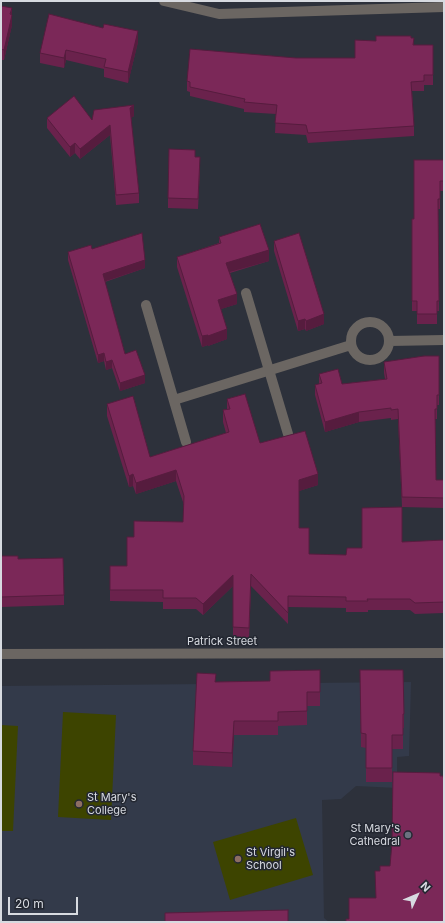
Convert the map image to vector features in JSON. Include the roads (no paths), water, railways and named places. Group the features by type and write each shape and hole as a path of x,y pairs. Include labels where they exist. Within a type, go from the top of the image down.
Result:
{"street":[{"path":"164,1 219,14 444,7"},
{"path":"246,294 288,434"},
{"path":"146,305 186,442"},
{"path":"368,322 374,322 385,329 389,334 390,341 389,347 382,357 370,360 364,360 358,356 351,345 353,333 357,327 368,322"},
{"path":"390,341 444,340"},
{"path":"174,400 351,345"},
{"name":"Patrick Street","path":"1,654 444,653"}],"place":[{"name":"St Mary's College","path":"79,804"},
{"name":"St Mary's Cathedral","path":"408,835"},
{"name":"St Virgil's School","path":"238,859"}]}
